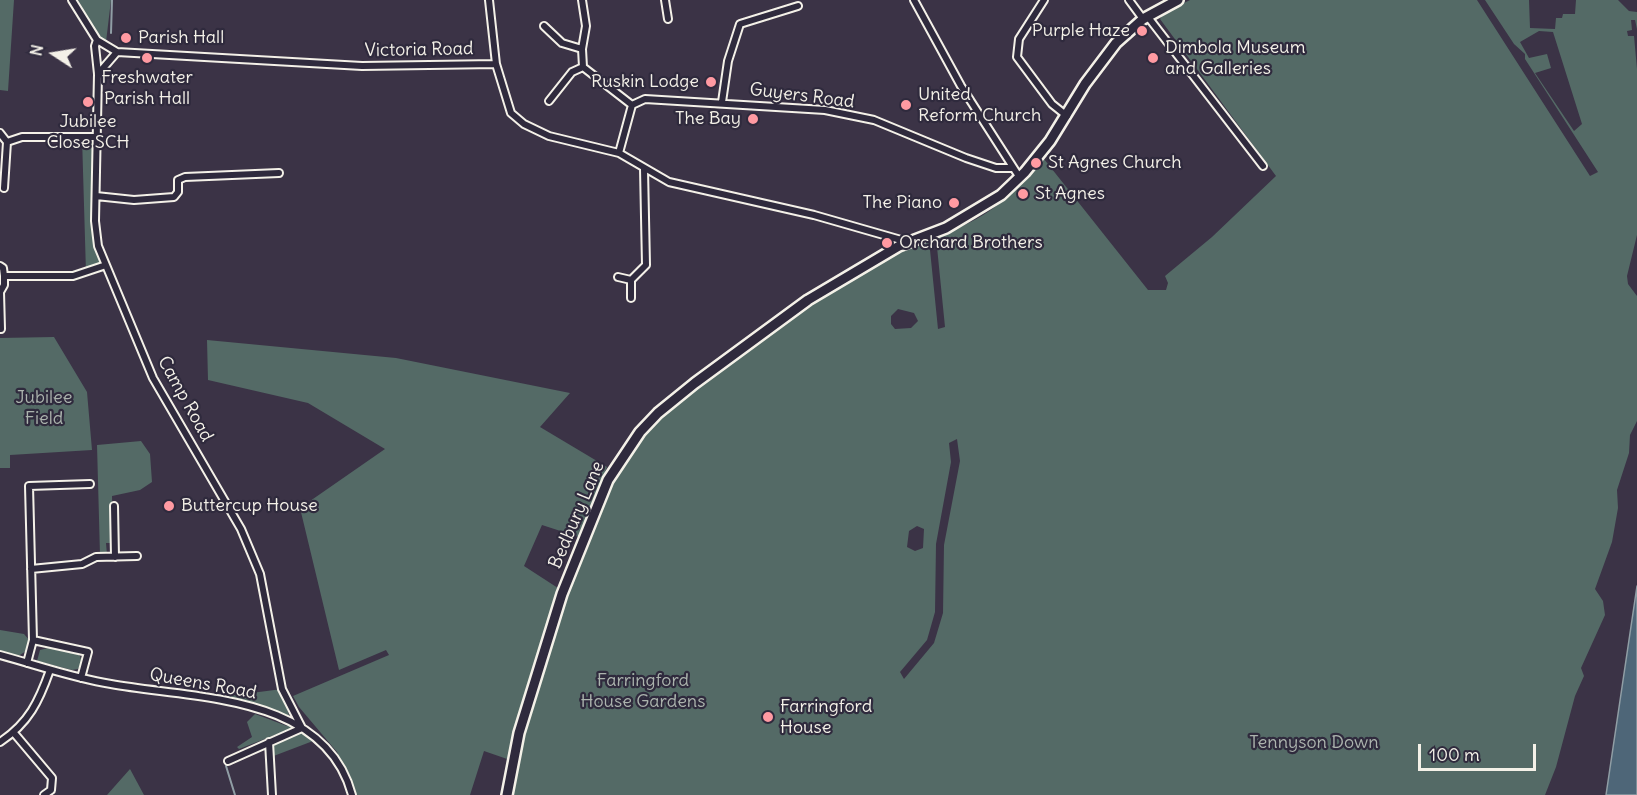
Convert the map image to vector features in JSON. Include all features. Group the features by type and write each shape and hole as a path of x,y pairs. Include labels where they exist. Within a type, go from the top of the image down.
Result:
{"street":[{"path":"72,0 95,37"},
{"path":"489,0 496,64"},
{"path":"582,0 586,26 582,49 583,67 632,105 624,143 619,153"},
{"path":"665,0 668,19"},
{"path":"914,0 1020,178"},
{"path":"1044,0 1019,39 1017,57 1052,104 1067,116"},
{"path":"1129,0 1146,18 1263,166"},
{"name":"Bedbury Lane","path":"507,795 519,733 562,594 596,506 608,480 626,451 658,413 813,297 908,242 960,221 1001,195 1020,178 1067,116 1104,57 1125,34 1146,18 1178,0"},
{"path":"722,102 728,61 740,24 798,6"},
{"path":"544,26 562,43 582,49"},
{"name":"Victoria Road","path":"95,37 117,52 362,66 496,64 511,113 524,124 549,136 619,153 669,182 823,217 908,242"},
{"name":"Camp Road","path":"95,37 98,74 96,196 98,246 153,378 245,538 260,574 282,689 302,728"},
{"path":"98,74 117,52"},
{"path":"549,101 572,72 583,67"},
{"name":"Guyers Road","path":"632,105 645,99 825,110 874,120 986,164 1012,168"},
{"path":"0,133 7,142 4,188"},
{"path":"7,142 22,136 97,137"},
{"path":"631,298 631,280 646,265 644,169"},
{"path":"96,196 134,200 174,197 178,192 178,180 185,177 279,173"},
{"path":"4,276 73,276 105,265"},
{"path":"0,266 3,268 4,276 4,285 0,292 1,329"},
{"path":"618,277 631,280"},
{"path":"27,663 33,640 29,486 90,484"},
{"path":"114,506 115,557"},
{"path":"31,569 82,564 96,557 137,556"},
{"path":"33,640 88,652 81,678"},
{"name":"Queens Road","path":"0,655 81,678 257,707 302,728 327,747 338,762 352,795"},
{"path":"0,742 14,733 37,704 50,670"},
{"path":"228,761 302,728"},
{"path":"14,733 52,778 51,790 44,795"},
{"path":"269,742 272,795"}],"green space":[{"path":"0,0 14,0 8,91 0,90"},
{"path":"78,0 111,0 106,42 95,31"},
{"path":"1190,0 1477,0 1590,176 1598,172 1525,59 1525,54 1514,44 1485,0 1529,0 1530,28 1555,29 1556,18 1562,18 1563,14 1575,14 1576,0 1618,0 1629,11 1637,12 1637,29 1635,20 1631,20 1632,30 1627,31 1628,36 1634,36 1637,69 1637,235 1627,276 1628,284 1637,296 1637,421 1630,435 1629,453 1617,490 1618,508 1612,542 1595,589 1603,601 1605,615 1581,668 1584,676 1575,696 1556,767 1545,795 511,795 535,687 557,617 611,479 638,439 656,419 696,384 854,274 894,253 929,240 938,329 945,327 936,237 969,223 996,206 1020,186 1044,159 1148,290 1166,290 1168,283 1165,276 1212,237 1276,176 1160,19 1164,13","holes":["1539,31 1553,32 1582,124 1574,131 1535,73 1551,68 1547,54 1529,58 1520,42","898,309 914,313 918,321 911,328 895,329 891,324 891,316","957,439 960,461 944,545 943,613 934,643 904,679 900,672 927,640 935,612 936,544 951,462 949,443","917,526 924,529 923,548 915,551 907,547 909,531"]},
{"path":"82,137 97,137 98,246 106,265 86,273"},
{"name":"Jubilee Field","path":"54,337 87,392 92,450 10,455 10,468 0,468 0,338"},
{"path":"207,340 396,358 570,393 540,427 607,467 579,537 542,525 524,566 561,590 510,760 484,751 470,795 355,795 337,752 299,707 293,696 389,655 386,650 339,670 300,508 385,449 308,403 208,380"},
{"path":"141,441 150,454 152,482 140,490 112,496 113,543 106,543 107,555 100,555 97,445"},
{"path":"0,630 24,634 30,641 29,649 17,657 0,653"},
{"path":"56,646 72,650 80,656 82,663 78,669 72,670 37,661 40,650"},
{"path":"282,689 291,723 302,728 313,741 271,757 270,745 287,736 285,731 239,749 237,747 252,737 247,722 255,714 287,726 289,718 213,698"},
{"path":"130,769 144,795 107,795"}],"water":[{"path":"1637,586 1637,795 1606,795"}],"waterway":[{"path":"111,33 112,0"},
{"path":"226,766 235,795"}],"place":[{"name":"Purple Haze","path":"1142,31"},
{"name":"Parish Hall","path":"126,38"},
{"name":"Freshwater Parish Hall","path":"147,58"},
{"name":"Dimbola Museum and Galleries","path":"1153,58"},
{"name":"Ruskin Lodge","path":"711,82"},
{"name":"Jubilee Close SCH","path":"88,102"},
{"name":"United Reform Church","path":"906,105"},
{"name":"The Bay","path":"753,119"},
{"name":"St Agnes Church","path":"1036,163"},
{"name":"St Agnes","path":"1023,194"},
{"name":"The Piano","path":"954,203"},
{"name":"Orchard Brothers","path":"887,243"},
{"name":"Buttercup House","path":"169,506"},
{"name":"Farringford House","path":"768,717"}],"park label":[{"name":"Farringford House Gardens","path":"643,691"},
{"name":"Tennyson Down","path":"1314,743"}]}
